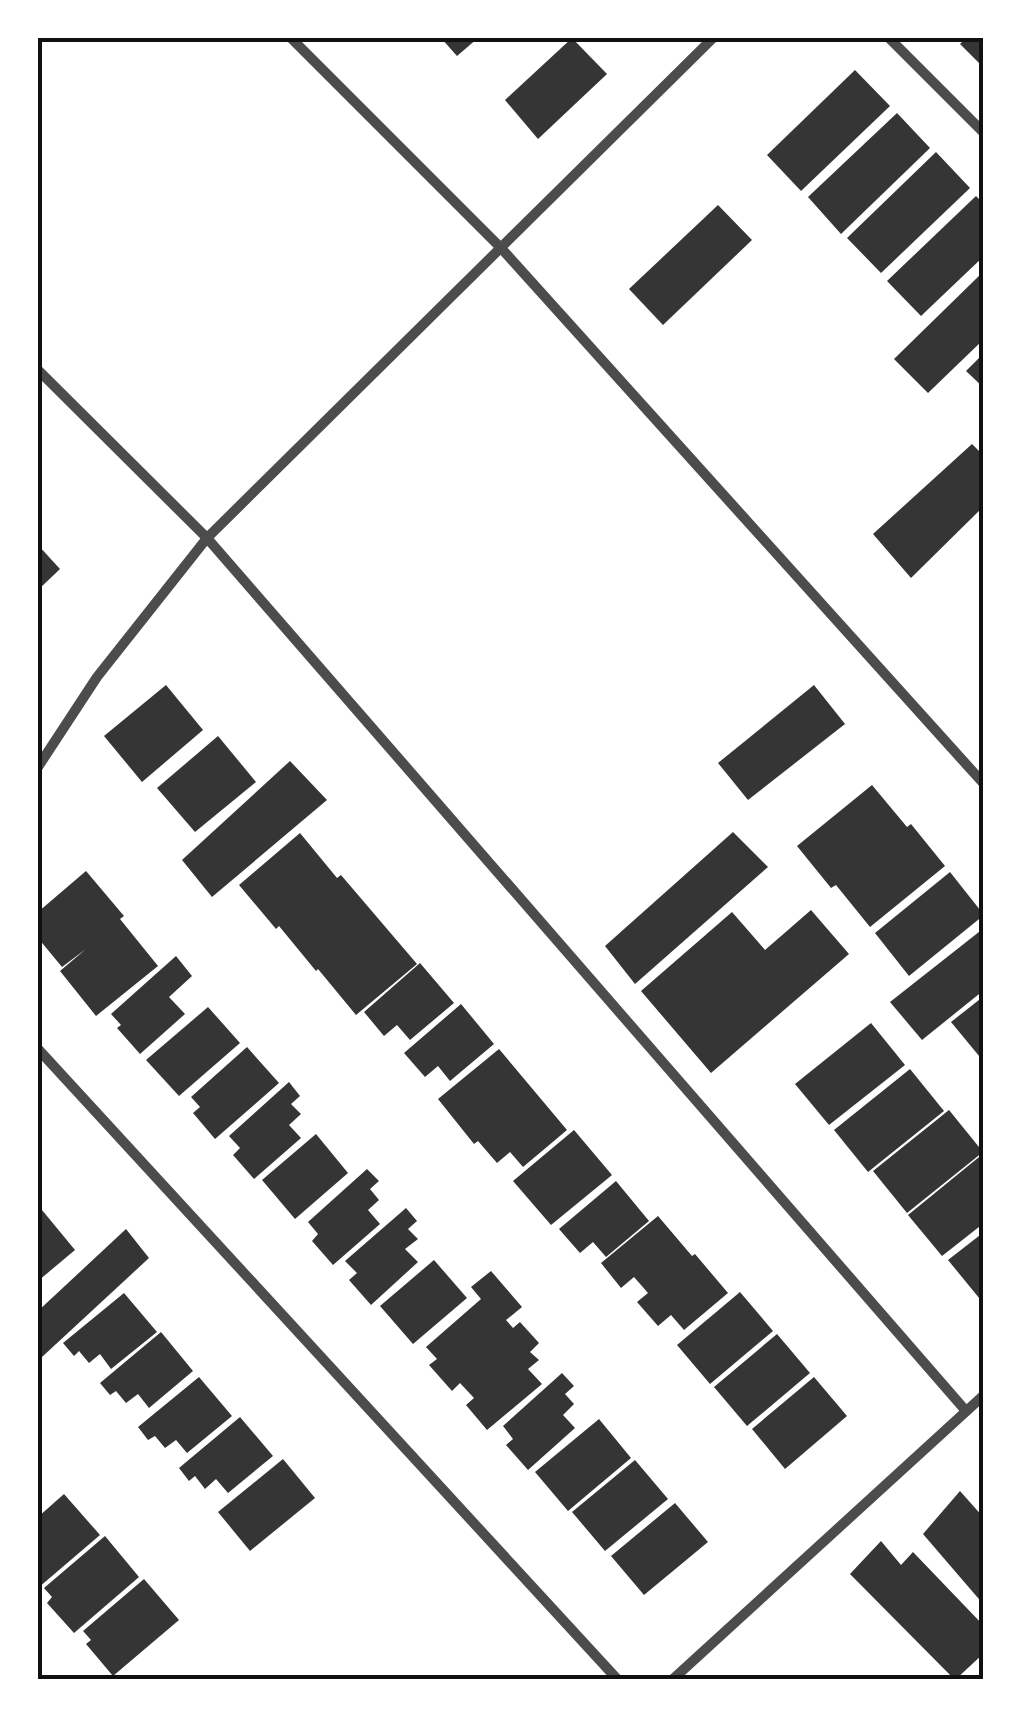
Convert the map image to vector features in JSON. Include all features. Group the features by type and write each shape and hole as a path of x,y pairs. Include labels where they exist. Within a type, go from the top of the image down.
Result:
{"street":[{"path":"292,38 500,248 984,784"},
{"path":"38,767 97,676 207,538 713,38"},
{"path":"889,38 984,133"},
{"path":"38,370 207,538 966,1411"},
{"path":"38,1049 618,1680"},
{"path":"672,1680 984,1396"}],"building":[{"path":"441,38 478,38 457,56"},
{"path":"572,38 607,74 538,139 505,100"},
{"path":"966,38 984,38 984,68 960,44"},
{"path":"855,70 890,106 801,191 767,155"},
{"path":"897,113 930,148 841,234 808,197"},
{"path":"936,152 970,188 881,273 847,238"},
{"path":"976,196 984,204 984,256 921,316 887,281"},
{"path":"718,205 752,240 663,325 629,289"},
{"path":"984,271 984,339 928,393 894,359"},
{"path":"984,353 984,388 966,371"},
{"path":"972,444 984,456 984,506 911,578 873,534"},
{"path":"38,545 60,569 38,590"},
{"path":"166,685 203,730 142,782 104,736"},
{"path":"814,685 845,724 748,800 718,763"},
{"path":"218,736 256,782 195,832 157,788"},
{"path":"290,761 327,800 212,897 182,860"},
{"path":"872,785 945,866 870,927 797,846"},
{"path":"733,832 768,867 635,984 605,946"},
{"path":"300,833 417,964 356,1015 239,885"},
{"path":"86,871 124,916 120,919 158,966 96,1016 60,971 86,949 62,967 38,938 38,912"},
{"path":"950,872 984,915 909,976 875,933"},
{"path":"811,910 849,954 711,1073 641,991 732,912 765,950"},
{"path":"984,928 984,990 922,1040 890,1002"},
{"path":"176,956 192,976 169,997 185,1014 140,1054 117,1028 121,1025 111,1014"},
{"path":"420,963 454,1003 410,1040 397,1025 384,1036 364,1012"},
{"path":"984,996 984,1062 951,1022"},
{"path":"461,1004 494,1044 450,1081 438,1066 425,1077 404,1053"},
{"path":"208,1007 240,1043 179,1096 146,1060"},
{"path":"871,1023 905,1065 829,1125 795,1084"},
{"path":"247,1047 279,1083 215,1139 193,1113 200,1107 191,1097"},
{"path":"499,1049 567,1130 523,1167 510,1152 497,1163 478,1141 474,1144 438,1099"},
{"path":"910,1069 944,1111 868,1172 834,1130"},
{"path":"289,1082 300,1096 291,1104 301,1114 289,1125 301,1138 254,1179 233,1155 240,1148 229,1136"},
{"path":"949,1110 983,1152 907,1213 873,1171"},
{"path":"574,1130 612,1175 551,1225 513,1181"},
{"path":"316,1134 348,1173 295,1219 262,1180"},
{"path":"984,1153 984,1223 942,1256 908,1215"},
{"path":"367,1169 379,1181 370,1189 379,1200 368,1210 380,1224 333,1265 312,1241 318,1234 308,1222"},
{"path":"616,1181 649,1221 606,1257 593,1242 580,1253 559,1229"},
{"path":"406,1208 417,1221 408,1229 418,1239 405,1249 418,1262 371,1305 349,1280 357,1273 345,1261"},
{"path":"42,1210 75,1250 38,1281 38,1214"},
{"path":"658,1216 728,1293 684,1330 671,1315 658,1326 637,1302 648,1293 634,1277 621,1288 601,1263"},
{"path":"126,1229 149,1258 42,1357 38,1352 38,1311"},
{"path":"984,1232 984,1304 948,1260"},
{"path":"434,1260 467,1298 413,1344 380,1306"},
{"path":"491,1271 522,1307 506,1320 513,1328 520,1322 539,1343 530,1352 539,1360 528,1369 542,1384 487,1430 466,1405 474,1398 460,1383 452,1391 429,1365 437,1359 426,1347 481,1299 471,1287"},
{"path":"740,1292 773,1331 710,1384 677,1345"},
{"path":"124,1293 157,1332 111,1369 100,1354 89,1363 79,1351 74,1356 63,1343"},
{"path":"161,1332 193,1371 149,1408 138,1394 126,1403 116,1391 110,1395 100,1383"},
{"path":"777,1334 810,1373 747,1426 714,1387"},
{"path":"562,1373 574,1386 565,1394 574,1404 563,1415 575,1428 528,1470 506,1445 513,1439 503,1426"},
{"path":"199,1377 232,1416 187,1453 176,1440 165,1448 155,1436 148,1440 138,1427"},
{"path":"814,1377 847,1416 785,1469 752,1429"},
{"path":"240,1417 273,1456 228,1493 216,1479 205,1489 195,1476 189,1481 179,1468"},
{"path":"599,1419 631,1458 568,1511 535,1472"},
{"path":"283,1459 315,1498 250,1551 218,1512"},
{"path":"635,1460 668,1499 605,1551 572,1512"},
{"path":"960,1491 984,1518 984,1605 923,1534"},
{"path":"64,1494 100,1535 38,1588 38,1517"},
{"path":"675,1503 708,1542 644,1595 611,1556"},
{"path":"105,1536 139,1577 74,1633 47,1603 52,1597 44,1588"},
{"path":"881,1541 901,1565 913,1552 984,1626 984,1653 955,1680 850,1574"},
{"path":"144,1579 179,1620 113,1676 86,1644 91,1640 83,1631"}]}
